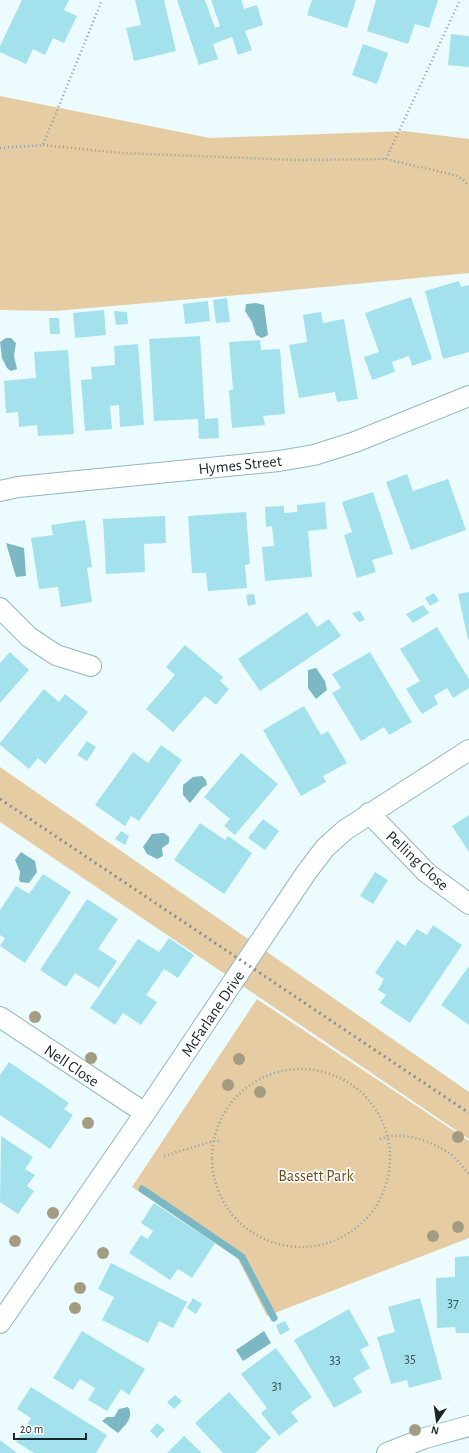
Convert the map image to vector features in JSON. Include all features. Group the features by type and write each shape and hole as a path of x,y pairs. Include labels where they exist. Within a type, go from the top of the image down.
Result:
{"street":[{"name":"Hymes Street","path":"0,490 279,461 314,455 356,442 469,396"},
{"path":"0,608 29,637 56,655 91,666"},
{"name":"McFarlane Drive","path":"0,1323 145,1113 306,873 325,848 345,830 469,750"},
{"name":"Pelling Close","path":"369,814 427,873 469,904"},
{"name":"Nell Close","path":"0,1017 145,1113"},
{"path":"387,1453 425,1438 469,1426"}],"path":[{"path":"43,145 102,0"},
{"path":"386,159 460,0"},
{"path":"0,148 43,145 121,153 296,160 386,159 458,176 469,185"},
{"path":"310,1069 336,1075 359,1089 376,1108 389,1135 392,1161 386,1190 371,1216 349,1235 321,1246 291,1247 263,1239 238,1222 221,1199 212,1170 213,1141 222,1116 238,1095 259,1079 284,1070 310,1069"},
{"path":"380,1139 389,1135 418,1138 449,1153 469,1174"},
{"path":"164,1156 213,1141 222,1141"}],"green space":[{"path":"0,96 210,138 405,131 469,139 469,273 55,311 0,310"},
{"path":"0,767 469,1092 469,1139 0,822"},
{"name":"Bassett Park","path":"257,999 469,1141 469,1238 267,1316 237,1257 132,1187"}],"water":[{"path":"256,303 264,305 268,335 262,338 256,335 252,322 245,311 246,304"},
{"path":"6,338 11,338 16,343 14,356 17,369 11,371 7,368 2,358 0,342"},
{"path":"6,543 24,548 26,576 16,577"},
{"path":"316,668 325,681 327,690 316,699 308,688 308,670"},
{"path":"202,776 206,780 207,785 202,788 190,803 183,795 183,785 193,777"},
{"path":"164,833 169,837 169,843 162,848 163,856 157,859 147,854 143,847 152,834"},
{"path":"21,852 35,861 37,872 29,883 20,882 19,879 20,872 15,860"},
{"path":"264,1331 271,1343 243,1361 236,1350"},
{"path":"128,1407 130,1411 129,1418 118,1433 102,1421 107,1417 114,1417 119,1409"}],"building":[{"path":"22,0 69,0 64,10 77,16 64,43 53,38 45,55 33,49 26,64 0,52 0,46"},
{"path":"135,0 164,0 176,51 134,61 126,28 141,25"},
{"path":"177,0 205,0 215,28 220,26 211,0 241,0 244,9 257,5 263,25 245,31 252,50 238,55 232,37 213,44 218,59 199,65"},
{"path":"312,0 356,0 347,28 307,15"},
{"path":"376,0 438,0 429,28 415,24 408,44 367,31"},
{"path":"451,34 469,36 469,67 448,65"},
{"path":"363,44 388,53 377,84 352,75"},
{"path":"459,281 461,287 469,285 469,352 443,359 425,291"},
{"path":"411,297 432,359 412,366 409,356 392,362 395,372 372,380 364,357 379,352 365,313"},
{"path":"227,298 230,322 216,323 213,300"},
{"path":"208,301 210,321 185,324 183,304"},
{"path":"104,310 106,335 75,338 73,313"},
{"path":"114,311 127,312 128,324 116,325"},
{"path":"321,312 323,323 344,319 358,399 337,402 335,392 299,398 289,345 307,342 303,315"},
{"path":"49,318 59,318 60,334 50,334"},
{"path":"200,336 205,419 218,418 219,438 199,439 198,419 154,421 149,339"},
{"path":"260,340 261,350 280,349 285,414 263,416 265,425 232,428 229,390 233,390 229,342"},
{"path":"138,344 144,425 120,427 119,405 110,406 112,429 85,431 81,380 92,379 91,367 115,365 114,346"},
{"path":"68,350 74,434 38,436 37,425 19,427 18,412 6,413 4,381 36,378 34,352"},
{"path":"407,474 413,491 448,479 466,530 411,550 386,482"},
{"path":"373,492 393,554 372,560 376,572 357,578 344,535 352,532 342,502"},
{"path":"325,502 327,529 308,531 312,577 265,581 262,547 274,546 272,526 266,527 265,507 284,506 284,513 297,512 297,505"},
{"path":"246,512 250,564 245,565 247,588 208,591 206,573 192,573 188,516"},
{"path":"165,516 166,543 144,544 145,572 106,574 103,519"},
{"path":"85,520 92,567 87,568 92,602 61,607 58,587 39,589 31,538 53,535 51,525"},
{"path":"469,592 469,639 468,639 458,594"},
{"path":"434,593 439,601 430,606 425,598"},
{"path":"254,594 256,604 248,606 246,595"},
{"path":"423,605 429,613 413,623 406,614"},
{"path":"360,611 365,620 359,622 352,613"},
{"path":"307,612 317,627 329,619 341,636 260,691 238,659"},
{"path":"437,627 469,679 469,688 453,698 447,688 434,696 438,704 422,714 406,689 420,681 400,649"},
{"path":"185,645 223,677 220,681 229,689 216,705 205,696 173,732 146,709 175,675 166,667"},
{"path":"10,652 29,670 0,703 0,663"},
{"path":"370,652 412,722 389,735 384,727 361,741 332,693 341,688 332,674"},
{"path":"44,689 59,702 65,694 88,712 45,764 38,758 29,769 0,745 0,743"},
{"path":"304,706 321,735 328,731 347,763 323,776 326,782 301,796 263,730"},
{"path":"87,741 96,747 87,761 77,755"},
{"path":"161,745 182,760 139,821 131,816 125,826 95,805 133,752 148,763"},
{"path":"241,753 278,784 235,835 224,826 230,819 204,797"},
{"path":"469,815 469,852 452,826"},
{"path":"263,819 279,831 265,850 248,838"},
{"path":"200,823 225,840 228,836 252,853 224,894 174,860"},
{"path":"121,831 129,836 125,845 115,839"},
{"path":"375,872 388,880 373,904 360,896"},
{"path":"43,874 71,892 25,963 0,946 5,938 0,935 0,910 16,886 29,894"},
{"path":"87,899 118,919 98,949 117,961 99,988 75,973 66,987 40,970"},
{"path":"433,925 462,945 410,1023 380,1003 386,995 378,990 384,979 375,973 397,940 405,946 417,929 427,935"},
{"path":"169,938 194,955 178,978 164,969 146,995 157,1002 141,1025 123,1013 115,1025 90,1008 138,939 159,952"},
{"path":"469,966 469,1025 441,1005"},
{"path":"9,1062 69,1103 64,1109 73,1115 50,1149 0,1115 0,1075"},
{"path":"1,1136 33,1157 25,1169 35,1175 27,1186 34,1191 18,1214 0,1202"},
{"path":"154,1203 215,1243 192,1278 178,1269 170,1280 129,1253 141,1235 148,1239 153,1231 141,1223"},
{"path":"469,1256 469,1333 456,1333 455,1327 437,1328 436,1278 455,1277 455,1257"},
{"path":"111,1263 187,1302 173,1328 159,1321 148,1343 102,1320 114,1297 98,1289"},
{"path":"193,1298 202,1304 196,1314 187,1308"},
{"path":"420,1298 442,1379 409,1388 407,1380 391,1384 377,1337 395,1332 388,1307"},
{"path":"349,1309 369,1345 360,1350 370,1368 353,1378 362,1392 334,1408 294,1340"},
{"path":"285,1321 290,1330 280,1335 276,1325"},
{"path":"82,1331 145,1369 129,1395 121,1389 107,1411 88,1400 95,1388 80,1379 73,1390 53,1378"},
{"path":"276,1348 312,1397 291,1412 298,1421 279,1436 261,1413 267,1408 241,1374"},
{"path":"31,1387 107,1435 96,1453 34,1453 16,1442 31,1418 17,1409"},
{"path":"229,1392 271,1438 255,1453 223,1453 195,1423"},
{"path":"175,1395 182,1401 174,1409 167,1402"},
{"path":"157,1423 165,1430 157,1438 150,1431"},
{"path":"184,1436 202,1453 167,1453"},
{"path":"0,1440 17,1453 0,1453"}],"waterway":[{"path":"142,1189 242,1257 274,1318"}],"railway":[{"path":"0,799 469,1113"}]}
